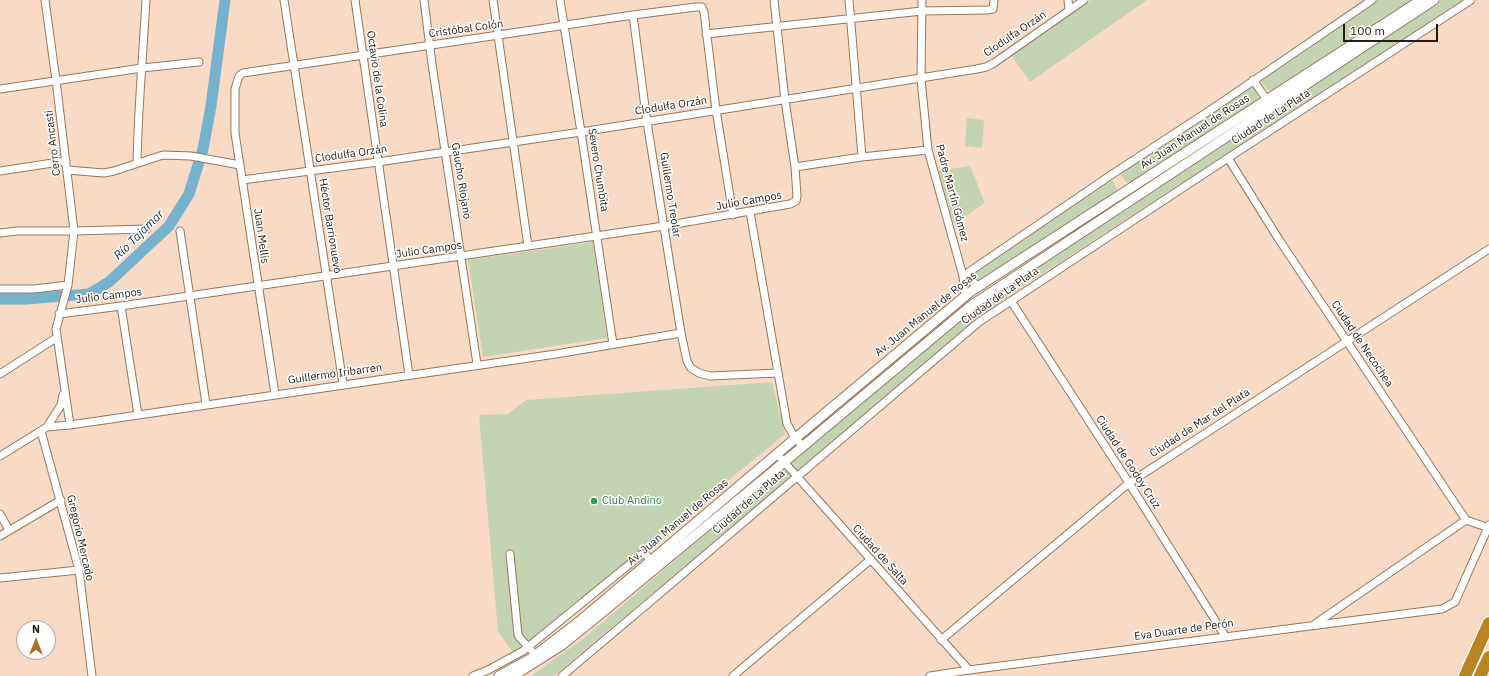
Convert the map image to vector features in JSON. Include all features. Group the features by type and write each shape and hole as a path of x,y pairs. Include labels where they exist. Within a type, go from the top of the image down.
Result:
{"highway":[{"path":"1465,676 1489,623"},
{"path":"1480,676 1489,657"}],"main road":[{"name":"Av. Juan Manuel de Rosas","path":"499,676 535,655 581,620 965,296 1421,0"},
{"name":"Av. Juan Manuel de Rosas","path":"513,676 562,645 972,305 1434,0"}],"street":[{"name":"Cerro Ancasti","path":"45,0 74,231 68,285"},
{"path":"137,163 138,117 146,0"},
{"name":"Héctor Barrionuevo","path":"284,0 343,384"},
{"name":"Octavio de la Colina","path":"355,0 409,374"},
{"name":"Gaucho Riojano","path":"424,0 429,45 477,364"},
{"path":"493,0 528,246"},
{"name":"Severo Chumbita","path":"560,0 613,344"},
{"path":"774,0 785,100 795,167 862,157 928,150"},
{"path":"849,0 862,157"},
{"name":"Padre Martín Gómez","path":"922,0 922,79 928,150 963,276 965,296"},
{"path":"733,214 716,110 706,34 922,11 988,10 993,9 994,0"},
{"path":"1068,0 1069,10"},
{"name":"Clodulfa Orzán","path":"242,180 378,162 647,122 922,79 986,67 994,63 1084,0"},
{"path":"979,286 963,276 1372,0"},
{"name":"Ciudad de La Plata","path":"562,676 979,322 1471,0"},
{"name":"Cristóbal Colón","path":"237,80 243,73 696,7 702,7 704,12 706,34"},
{"name":"Guillermo Treolar","path":"633,15 647,122 681,333 687,361 691,368 699,374 710,376 778,373"},
{"path":"0,89 142,68 199,62"},
{"name":"Juan Mellis","path":"237,80 235,100 235,133 275,394"},
{"path":"1253,80 1267,100"},
{"path":"67,170 104,173 163,155 191,156 240,165"},
{"name":"Ciudad de Necochea","path":"1228,158 1278,238 1466,520"},
{"path":"0,171 66,161"},
{"name":"Julio Campos","path":"59,314 597,236 750,212 790,204 796,201 795,167"},
{"path":"750,212 787,424 795,438 803,446"},
{"path":"0,233 17,231 147,229"},
{"path":"180,231 206,404"},
{"name":"Ciudad de Mar del Plata","path":"941,640 1129,483 1489,249"},
{"path":"2,289 34,289 68,285 59,314 56,338 70,425"},
{"name":"Ciudad de Godoy Cruz","path":"1011,301 1129,483 1225,636"},
{"path":"121,306 138,414"},
{"name":"Guillermo Iribarren","path":"0,456 44,429 681,333"},
{"path":"0,374 56,338"},
{"path":"44,429 61,405 64,384"},
{"name":"Gregorio Mercado","path":"44,429 79,570 92,676"},
{"name":"Ciudad de Salta","path":"777,454 783,463 969,670"},
{"path":"0,536 61,500"},
{"path":"0,514 9,530"},
{"path":"1314,625 1466,520 1489,527"},
{"name":"Eva Duarte de Perón","path":"930,676 1225,636 1442,609 1456,602 1489,527"},
{"path":"510,554 518,635 535,655"},
{"path":"472,676 488,670 528,647 642,554 645,554 652,561"},
{"path":"733,676 870,560"},
{"path":"0,578 79,570"}],"green space":[{"path":"1092,0 1147,0 1030,82 1011,55"},
{"path":"1363,0 1411,0 1272,90 1267,90 1256,74"},
{"path":"1441,0 1463,0 1014,292 977,320 797,472 788,462 982,302"},
{"path":"1248,79 1258,95 1258,99 1134,182 1126,182 1117,169"},
{"path":"967,118 984,120 982,148 965,146"},
{"path":"970,166 985,203 954,224 938,171"},
{"path":"1109,175 1117,188 1116,192 979,283 973,280 969,272"},
{"path":"593,242 607,338 483,357 468,260"},
{"name":"Club Andino","path":"772,382 785,434 531,641 513,652 498,632 479,415 508,414 526,400"},
{"path":"784,467 792,476 554,676 531,676 584,638"}],"waterway":[{"name":"Río Tajamar","path":"0,299 26,299 89,294 109,282 169,226 189,194 203,149 211,106 225,0"}],"place":[{"name":"Club Andino","path":"594,501"}]}
